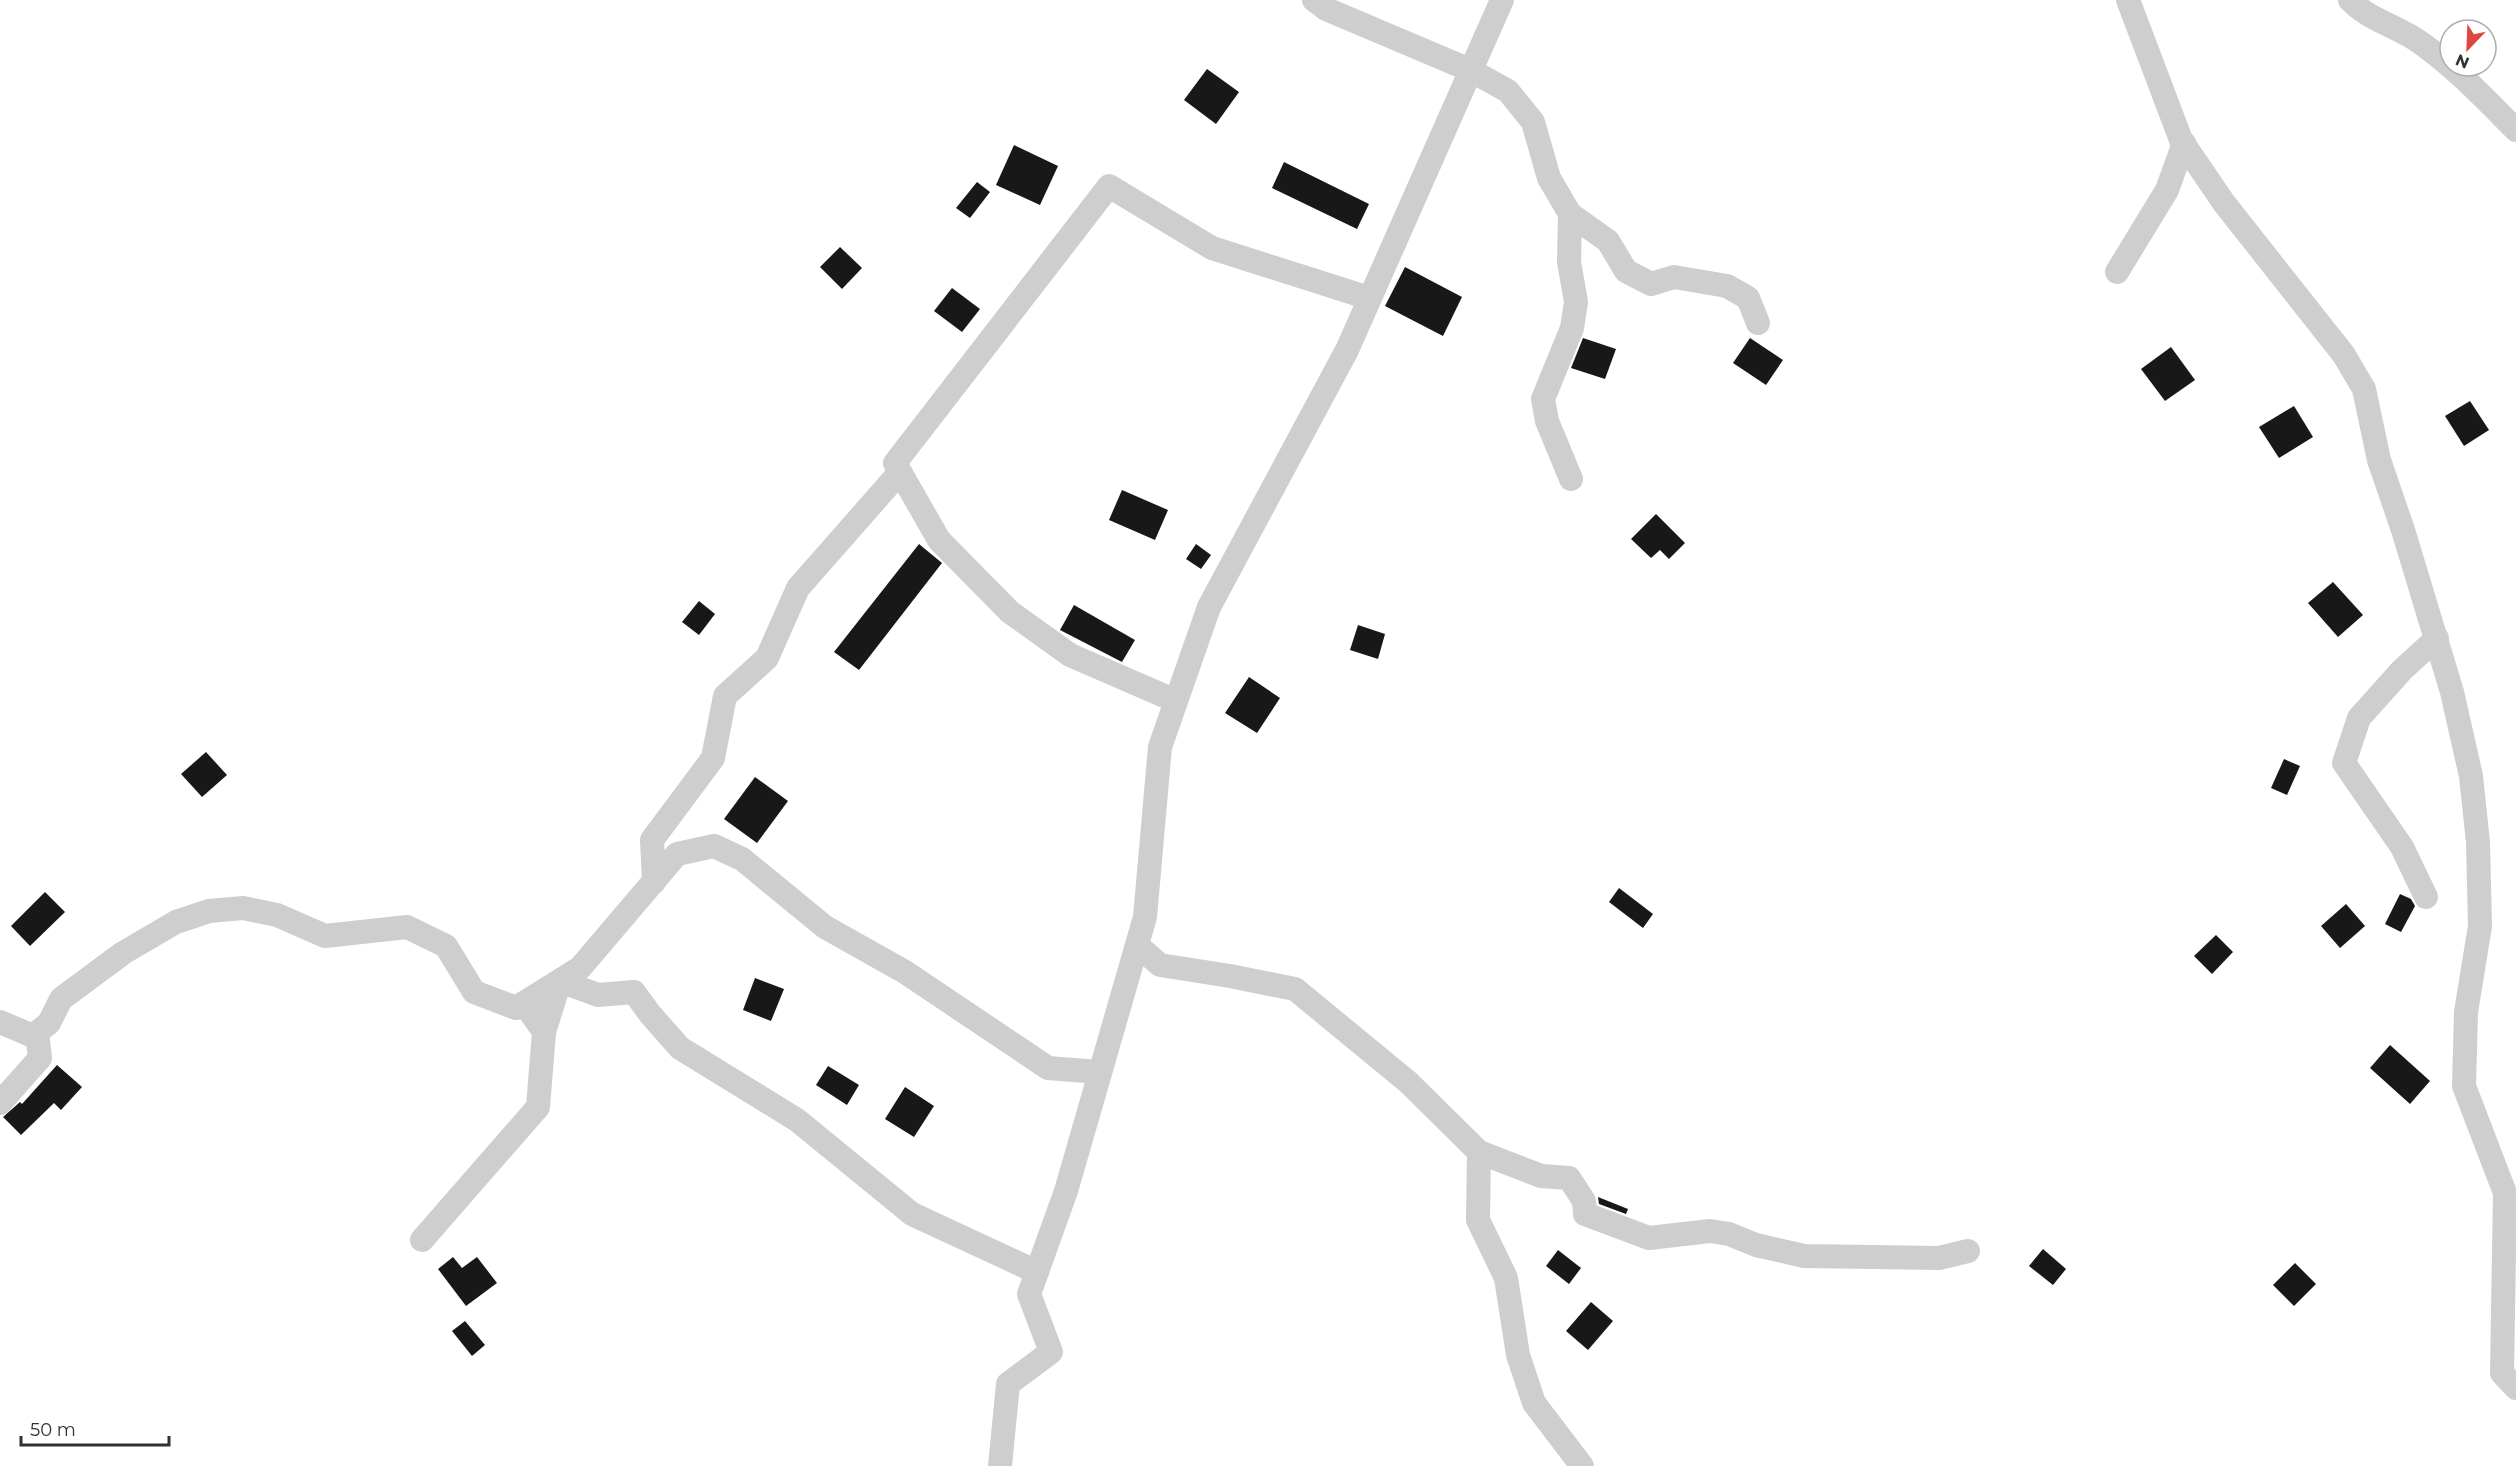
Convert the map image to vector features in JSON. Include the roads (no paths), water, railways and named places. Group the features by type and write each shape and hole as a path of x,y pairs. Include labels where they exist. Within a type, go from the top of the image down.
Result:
{"street":[{"path":"1314,0 1326,9 1470,70 1508,91 1533,122 1549,178 1570,214 1608,241 1626,271 1651,284 1674,277 1727,286 1748,298 1758,322"},
{"path":"1000,1466 1008,1384 1050,1352 1029,1293 1066,1191 1145,917 1160,747 1209,608 1347,350 1503,0"},
{"path":"2128,0 2184,143 2224,203 2344,355 2364,389 2379,460 2437,638 2452,692 2472,787 2478,842 2480,926 2466,1012 2464,1086 2505,1193 2502,1373 2516,1388"},
{"path":"2350,0 2362,13 2402,31 2422,44 2467,82 2516,130"},
{"path":"2118,272 2166,190 2184,143"},
{"path":"1176,701 1130,683 1070,655 1010,612 939,540 895,463 1109,186 1212,248 1370,298"},
{"path":"1570,214 1569,262 1576,302 1572,328 1543,399 1547,421 1571,479"},
{"path":"654,882 652,840 713,758 725,696 767,658 798,588 900,472"},
{"path":"2426,897 2402,847 2344,763 2359,718 2402,670 2437,638"},
{"path":"0,1022 33,1036 49,1023 61,999 123,953 176,922 209,911 243,908 278,915 325,936 406,927 446,946 474,992 516,1008 580,968 677,854 714,846 742,859 825,927 905,972 1048,1068 1099,1072"},
{"path":"1137,945 1160,965 1230,975 1295,989 1408,1082 1479,1152 1541,1176 1569,1178 1584,1201 1585,1214 1649,1238 1710,1231 1729,1234 1756,1245 1804,1256 1939,1258 1968,1251"},
{"path":"422,1240 538,1107 544,1032 561,981"},
{"path":"561,981 598,995 633,992 680,1048 796,1120 912,1214 1037,1272"},
{"path":"524,1003 544,1032"},
{"path":"0,1103 40,1058 37,1033"},
{"path":"1479,1152 1478,1220 1506,1278 1518,1355 1534,1403 1582,1466"}]}
